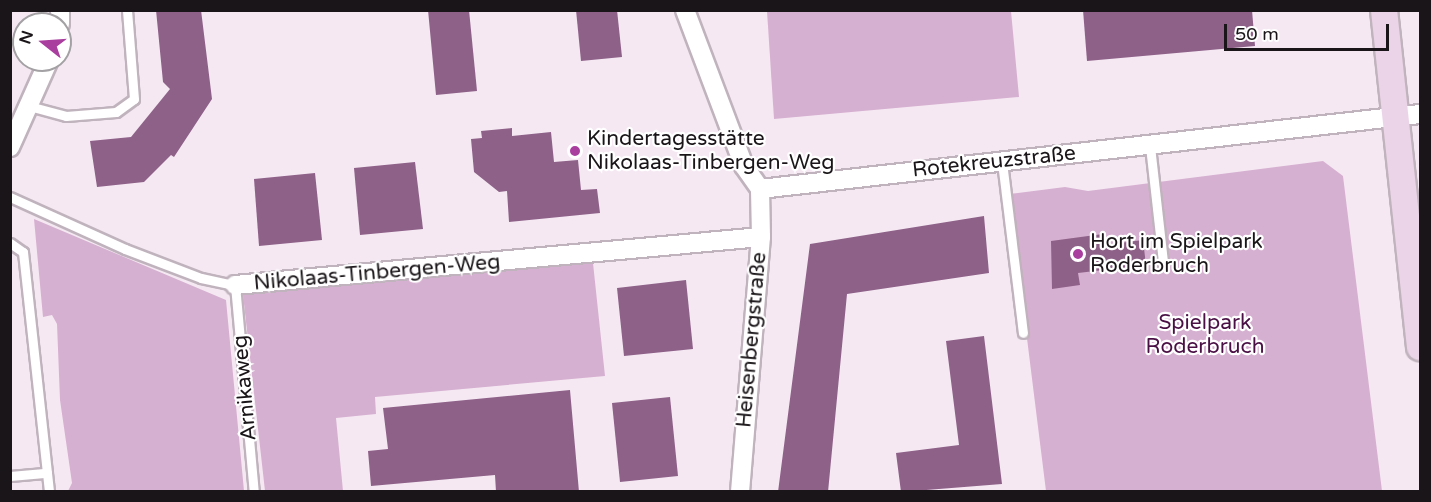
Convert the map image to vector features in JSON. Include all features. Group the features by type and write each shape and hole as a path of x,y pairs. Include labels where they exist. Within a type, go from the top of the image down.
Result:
{"main road":[{"path":"1384,10 1420,347"}],"street":[{"path":"685,10 744,166 760,189"},
{"path":"10,147 44,72"},
{"name":"Rotekreuzstraße","path":"760,189 1420,114"},
{"name":"Heisenbergstraße","path":"740,492 761,237 760,189"},
{"name":"Nikolaas-Tinbergen-Weg","path":"236,285 761,237"}],"lane":[{"path":"29,106 66,116 117,112 134,99 127,10"},
{"path":"1150,146 1163,262"},
{"path":"1002,162 1023,333"},
{"name":"Nikolaas-Tinbergen-Weg","path":"10,197 125,249 201,278 236,285"},
{"path":"10,243 23,252 49,492"},
{"name":"Arnikaweg","path":"236,285 254,492"},
{"path":"10,476 47,473"}],"green space":[{"path":"767,11 1011,11 1019,97 774,119"},
{"name":"Spielpark Roderbruch","path":"1323,161 1343,176 1382,491 1046,491 1009,194 1065,187 1088,191"},
{"path":"34,219 226,300 244,491 68,491 72,483 60,400 57,324 52,315 43,317"},
{"path":"593,263 605,376 375,397 376,414 336,418 343,491 265,491 243,295"}],"building":[{"path":"156,10 201,10 212,99 174,157 171,155 144,182 97,187 90,141 131,137 170,89 163,82"},
{"path":"428,10 469,10 477,91 436,95"},
{"path":"576,10 617,10 622,57 581,61"},
{"path":"1083,10 1252,10 1255,46 1087,61"},
{"path":"512,128 512,136 551,132 554,162 578,160 581,190 597,189 600,213 509,222 507,191 499,192 474,172 471,139 482,138 481,131"},
{"path":"415,162 423,229 360,235 354,168"},
{"path":"315,173 322,240 259,246 254,179"},
{"path":"984,216 989,273 847,294 828,492 778,492 810,244"},
{"path":"1103,234 1104,245 1143,240 1146,265 1078,273 1080,285 1052,289 1051,241"},
{"path":"686,280 693,349 624,356 617,288"},
{"path":"984,336 1002,484 901,492 896,453 959,445 946,341"},
{"path":"570,390 579,492 496,492 495,475 371,486 368,451 388,449 383,408"},
{"path":"670,397 678,476 620,482 612,403"}],"place":[{"name":"Kindertagesstätte Nikolaas-Tinbergen-Weg","path":"575,151"},
{"name":"Hort im Spielpark Roderbruch","path":"1078,254"}]}
